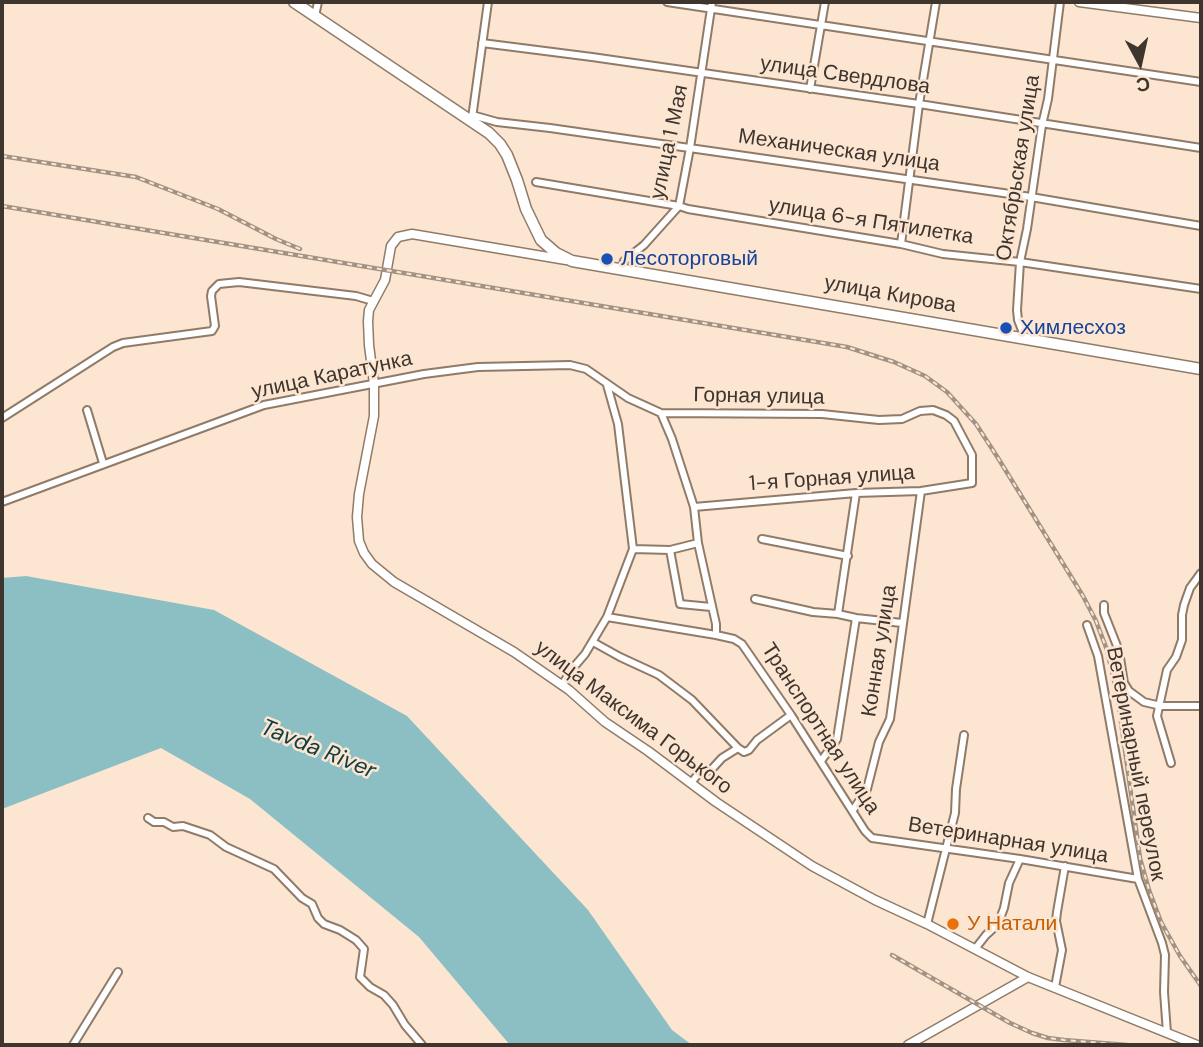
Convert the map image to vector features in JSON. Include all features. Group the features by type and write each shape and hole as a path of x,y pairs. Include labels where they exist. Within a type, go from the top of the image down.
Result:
{"main road":[{"name":"Механическая улица","path":"294,2 472,118"},
{"name":"улица Кирова","path":"472,118 500,144 507,155 526,209 541,240 556,253 572,261 1201,369"}],"street":[{"path":"315,16 318,2"},
{"path":"472,118 488,2"},
{"path":"667,2 712,5 821,25 1201,82"},
{"path":"810,89 825,2"},
{"path":"901,244 919,104 936,2"},
{"name":"Октябрьская улица","path":"1025,338 1017,320 1020,262 1048,99 1060,2"},
{"path":"1079,2 1201,18"},
{"name":"улица 1 Мая","path":"621,269 625,261 644,245 679,206 712,5"},
{"name":"улица Свердлова","path":"482,43 919,104 1201,148"},
{"name":"Механическая улица","path":"472,118 1031,197 1201,226"},
{"name":"улица 6-я Пятилетка","path":"536,182 901,244 943,254 1020,262 1201,289"},
{"name":"улица Кирова","path":"412,234 572,261"},
{"name":"улица Максима Горького","path":"412,234 398,237 391,246 385,280 369,310 374,416 356,517 359,541 372,564 394,582 514,652 562,685 605,722 716,802 812,866 1028,976 1197,1045"},
{"path":"2,418 113,347 135,341 212,331 215,326 211,296 219,284 239,282 356,296 373,301"},
{"name":"улица Каратунка","path":"2,501 264,405 424,374 478,367 570,365 586,369 597,376"},
{"name":"Горная улица","path":"597,376 628,398 661,413 822,414 879,420 902,419 928,410 946,415 954,421 972,455 972,483"},
{"path":"562,685 593,642 607,617 633,550 618,424 607,385"},
{"path":"87,410 103,463"},
{"path":"661,413 694,507 698,543 716,624 716,635"},
{"name":"1-я Горная улица","path":"694,507 856,493 921,491 972,483"},
{"name":"Конная улица","path":"853,810 867,789 879,742 890,719 921,491"},
{"path":"838,614 856,493"},
{"path":"762,539 848,556"},
{"path":"633,550 670,550 698,543"},
{"path":"670,550 680,604 711,607"},
{"path":"1171,763 1157,716 1167,670 1176,657 1182,640 1184,605 1190,588 1201,573"},
{"path":"755,599 813,612 902,623"},
{"path":"1104,605 1104,613 1119,651 1124,684 1129,691 1144,702 1201,706"},
{"name":"Транспортная улица","path":"607,617 716,635 742,643 872,838"},
{"path":"821,761 837,739 856,618"},
{"name":"Ветеринарный переулок","path":"1087,625 1098,656 1138,879 1165,955 1167,1033"},
{"path":"593,642 659,675 692,700 744,752 791,715"},
{"path":"927,924 955,813 964,735"},
{"path":"691,783 699,773 711,770 722,758 738,748"},
{"path":"148,818 154,822 164,822 173,827 183,826 210,835 274,870 302,898 312,904 324,924 356,940 364,949 360,977 369,987 384,995 422,1045"},
{"name":"Ветеринарная улица","path":"872,838 1138,879"},
{"path":"975,949 998,924 1009,883 1020,859"},
{"path":"1055,987 1062,950 1056,912 1065,866"},
{"path":"73,1045 118,972"},
{"path":"908,1045 1028,976"}],"water":[{"name":"Tavda River","path":"26,576 214,610 407,716 588,910 672,1030 692,1045 510,1045 419,937 250,799 161,748 2,809 2,578"}],"railway":[{"path":"2,156 136,177 218,209 300,249"},
{"path":"2,206 847,347 894,362 925,376 947,392 976,424 1096,621 1107,650 1117,693 1140,858 1149,890 1161,922 1201,986"},
{"path":"892,955 1032,1033 1048,1038 1127,1045"}],"place":[{"name":"Лесоторговый","path":"607,259"},
{"name":"Химлесхоз","path":"1006,328"},
{"name":"У Натали","path":"953,924"}]}
